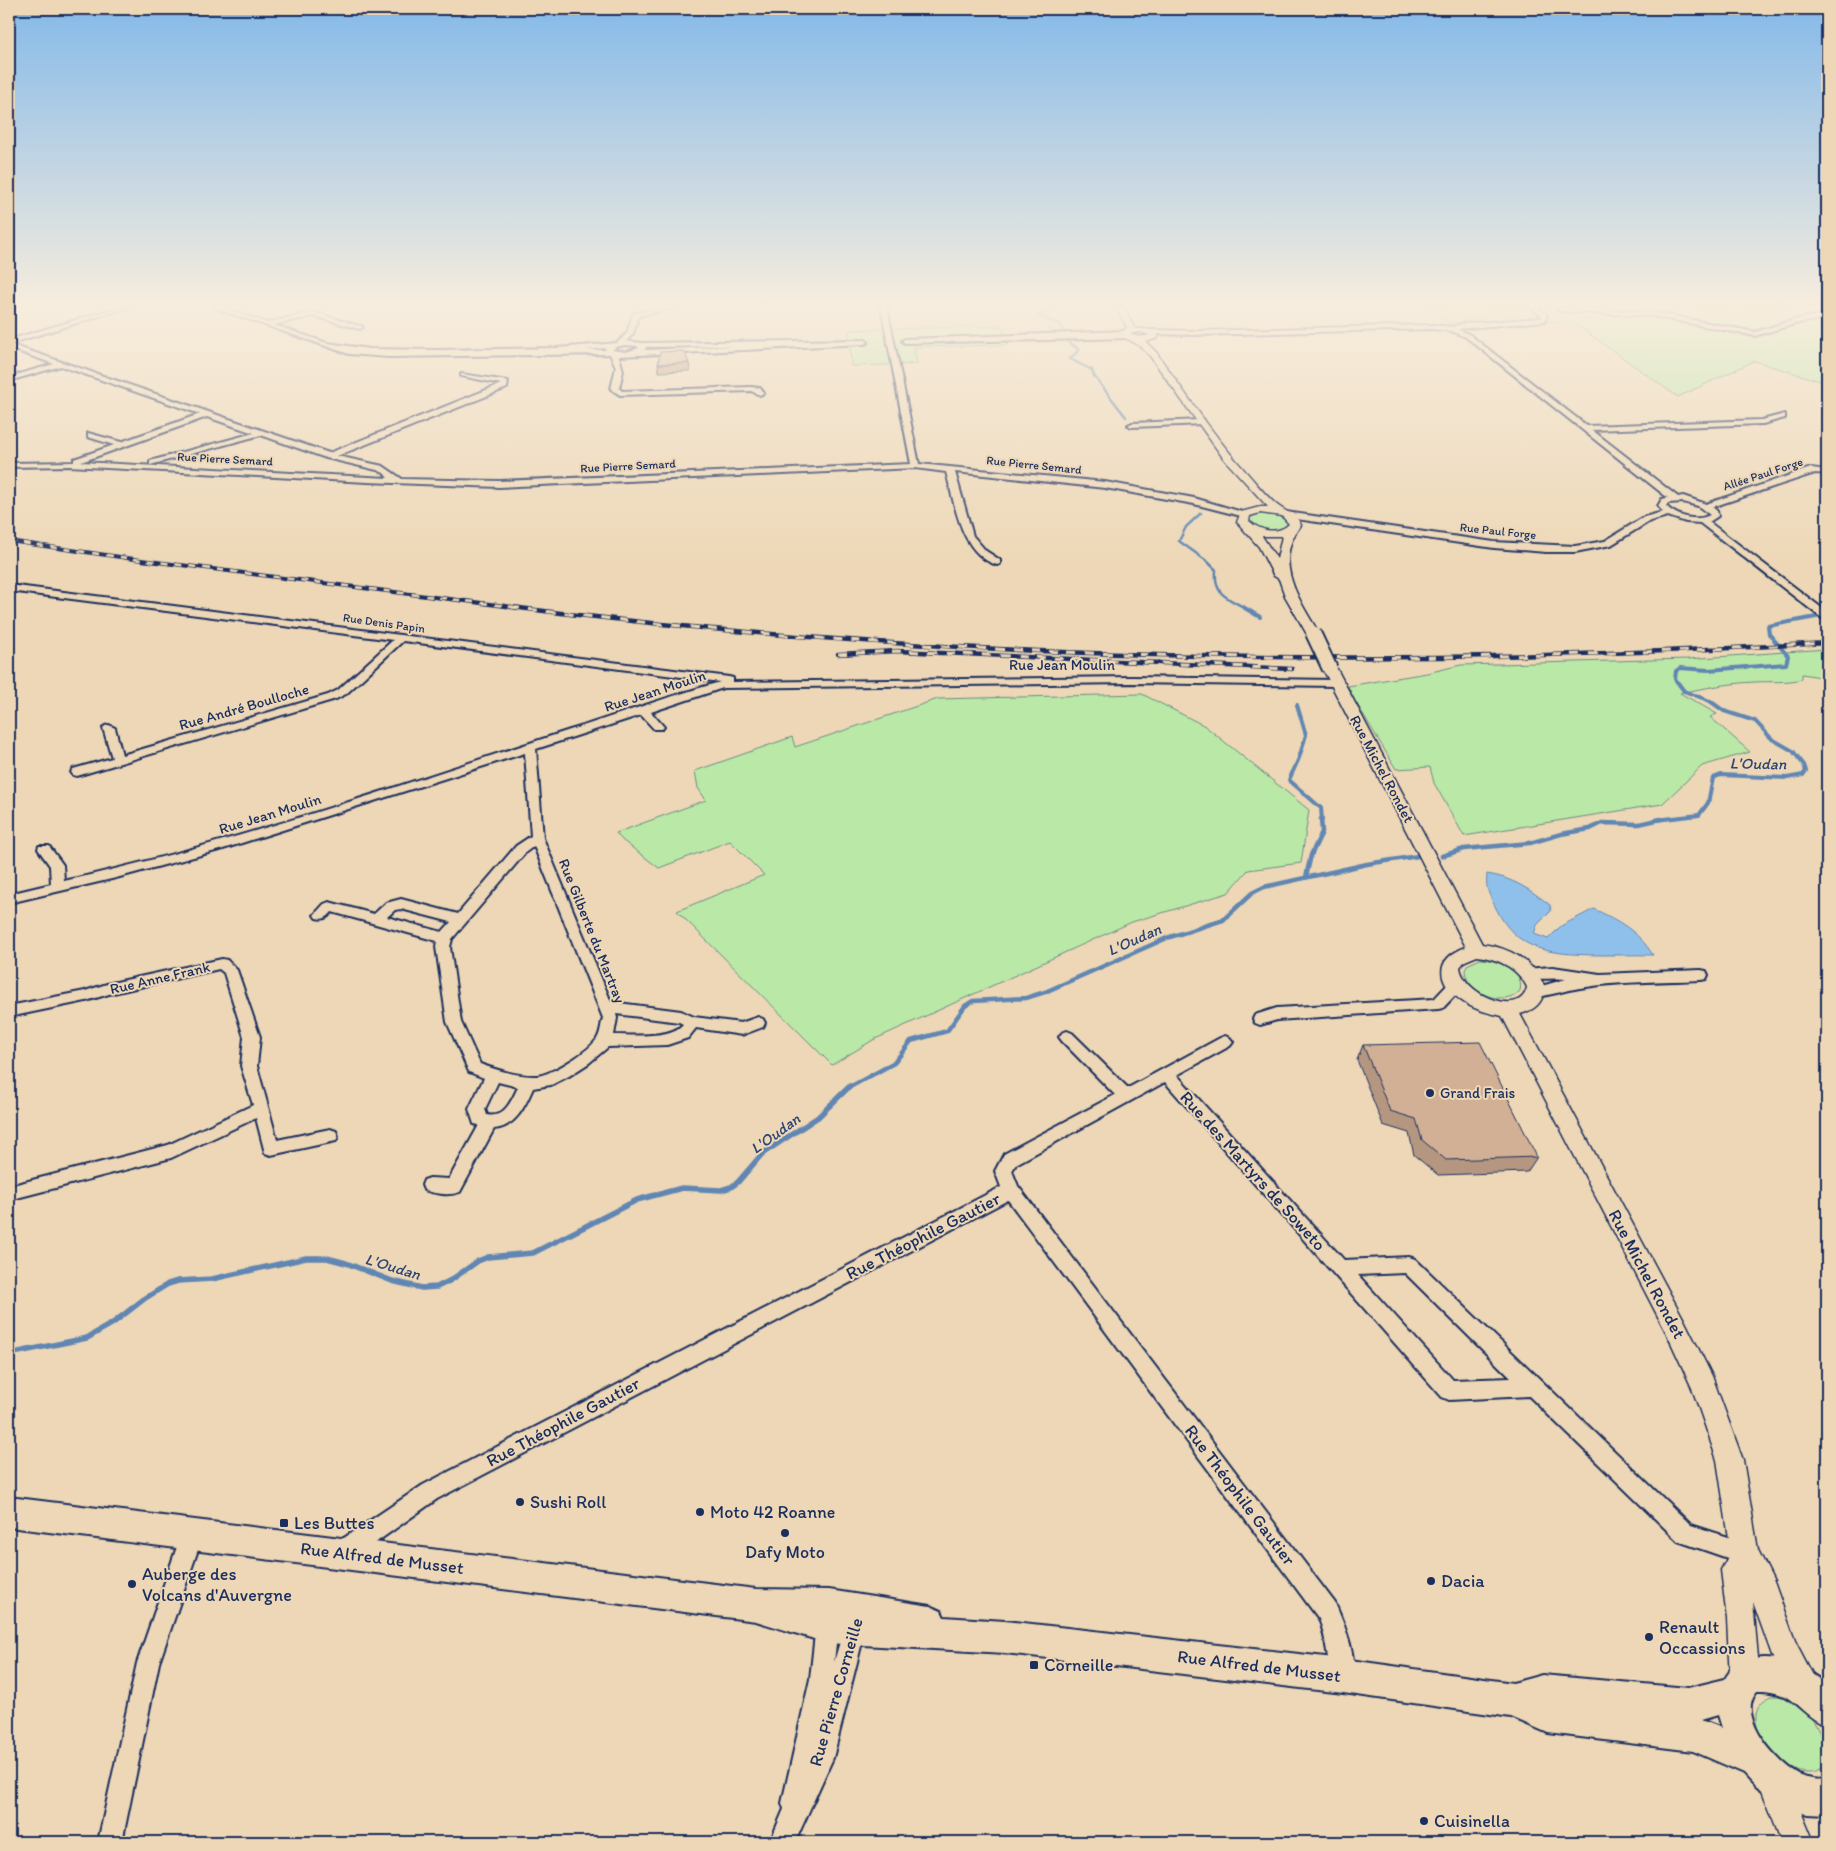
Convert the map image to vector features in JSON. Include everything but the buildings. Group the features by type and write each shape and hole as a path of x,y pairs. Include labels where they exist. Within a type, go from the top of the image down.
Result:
{"main road":[{"name":"Rue Alfred de Musset","path":"9,1512 756,1604 842,1618 1343,1676 1513,1700 1548,1716 1694,1734 1764,1768"},
{"name":"Rue Alfred de Musset","path":"1513,1700 1542,1692 1688,1705 1705,1702 1761,1674 1771,1674 1782,1677 1821,1702"},
{"path":"1740,1686 1733,1703 1734,1717 1746,1747 1764,1768 1793,1791 1809,1797 1827,1797"}],"street":[{"path":"147,393 329,456 387,471 392,478 400,481"},
{"path":"329,456 486,393"},
{"path":"637,393 643,399 648,400"},
{"path":"897,393 915,466"},
{"path":"1181,393 1231,462 1253,487 1282,513 1292,518 1292,528 1272,533 1250,528"},
{"path":"1540,393 1675,499"},
{"path":"69,464 207,414"},
{"path":"1584,428 1764,422 1782,416"},
{"path":"1132,425 1201,422"},
{"path":"141,466 261,433"},
{"path":"91,435 121,445"},
{"name":"Rue Pierre Semard","path":"9,465 141,466 367,480 499,484 915,466 1105,485 1249,513"},
{"path":"367,480 371,476 371,466"},
{"path":"950,470 969,536 983,553 997,562"},
{"name":"Allée Paul Forge","path":"1706,506 1814,470 1827,472"},
{"path":"367,480 388,474"},
{"path":"1249,513 1262,503 1253,487"},
{"path":"1675,499 1689,500 1706,506 1714,513 1714,516 1701,520 1687,519 1669,513 1664,510 1662,504 1665,501 1675,499"},
{"path":"1249,513 1282,513"},
{"name":"Rue Michel Rondet","path":"1249,513 1243,522 1264,546 1288,588"},
{"name":"Rue Paul Forge","path":"1282,513 1494,545 1546,549 1575,549 1608,543 1647,519 1669,513"},
{"name":"Rue Paul Forge","path":"1292,528 1318,519"},
{"path":"1701,520 1825,616"},
{"name":"Rue Michel Rondet","path":"1292,528 1282,552 1281,568 1293,601 1313,633 1337,683 1476,950"},
{"name":"Rue Denis Papin","path":"9,588 757,684"},
{"name":"Rue André Boulloche","path":"77,772 332,697 342,692 401,638"},
{"name":"Rue Jean Moulin","path":"9,898 116,874 218,846 530,748 722,685 1131,680 1337,683"},
{"path":"643,710 658,727"},
{"path":"109,728 118,760"},
{"name":"Rue Gilberte du Martray","path":"530,748 537,838 610,1018 604,1041"},
{"path":"537,838 521,849 445,938 443,947 454,1022 474,1068 493,1075 537,1083 547,1081 592,1054 604,1041 672,1038 684,1034 690,1028 692,1022"},
{"path":"44,849 56,865 58,886"},
{"path":"376,919 391,906 401,904 461,920"},
{"path":"321,916 329,907 445,938"},
{"path":"1536,993 1536,987 1529,973 1511,959 1494,952 1476,950 1464,952 1455,958 1450,965 1450,975 1465,995 1478,1003 1493,1008 1508,1009 1526,1005 1536,993 1557,986 1600,979 1701,975"},
{"name":"Rue Anne Frank","path":"9,1011 78,998 154,978 222,964 230,970 252,1037 249,1066 262,1108 271,1148 330,1136"},
{"path":"1529,973 1553,972 1600,979"},
{"path":"1260,1019 1277,1014 1438,1004 1456,985"},
{"path":"606,1007 681,1017 692,1022 742,1029 758,1022"},
{"name":"Rue Michel Rondet","path":"1508,1009 1675,1326 1703,1385 1730,1460 1745,1554 1760,1582 1783,1648 1821,1702"},
{"path":"1067,1037 1126,1096"},
{"path":"1011,1190 1002,1171 1010,1159 1225,1042"},
{"name":"Rue des Martyrs de Soweto","path":"1167,1074 1449,1390 1533,1386"},
{"path":"493,1075 478,1109 480,1119 489,1123 498,1122 512,1114 529,1081"},
{"path":"9,1193 171,1151 262,1108"},
{"path":"430,1185 454,1188 489,1123"},
{"name":"Rue Théophile Gautier","path":"341,1553 430,1492 1011,1190 1104,1309 1224,1476 1327,1611 1336,1631 1343,1676"},
{"path":"1340,1268 1409,1265 1685,1534 1745,1554 1735,1570 1741,1619 1740,1686"},
{"path":"110,1842 148,1663 192,1534"},
{"name":"Rue Pierre Corneille","path":"785,1836 820,1758 842,1618"},
{"path":"1764,1768 1798,1842"}],"green space":[{"path":"1673,393 1686,393 1678,397"},
{"path":"1261,513 1280,516 1288,524 1280,529 1270,530 1250,523 1249,518"},
{"path":"1827,649 1827,678 1802,674 1802,679 1796,680 1736,683 1680,693 1717,714 1710,717 1750,752 1702,766 1662,804 1464,836 1434,783 1430,767 1396,769 1348,686 1427,673 1461,665 1688,659"},
{"path":"1142,694 1205,726 1309,810 1301,863 1248,870 1228,893 1132,922 873,1040 832,1065 677,911 764,875 730,841 659,868 622,840 616,833 706,800 698,788 695,771 792,737 795,747 938,699"},
{"path":"1480,959 1495,961 1514,971 1520,983 1520,991 1513,996 1496,998 1487,996 1472,986 1465,970 1467,965"},
{"path":"1772,1696 1794,1701 1801,1706 1814,1723 1820,1733 1825,1753 1824,1763 1819,1770 1807,1773 1793,1769 1779,1759 1767,1746 1759,1732 1756,1717 1760,1705"}],"water":[{"path":"1487,874 1504,878 1520,885 1550,905 1551,911 1537,925 1534,934 1548,939 1561,926 1594,909 1627,927 1641,939 1653,955 1563,953 1531,945 1513,933 1500,916 1489,893"}],"waterway":[{"path":"1108,393 1126,417"},
{"path":"1201,513 1186,527 1179,541 1216,570 1219,590 1227,598 1245,608"},
{"path":"1243,607 1260,617"},
{"name":"L'Oudan","path":"1657,820 1699,815 1708,803 1713,778 1721,775 1787,778 1803,775 1806,771 1804,765 1793,751 1772,739 1755,721 1724,711 1710,701 1684,691 1675,679 1676,671 1680,668 1708,670 1786,664 1788,656 1769,634 1768,626 1827,615"},
{"path":"1297,705 1306,735 1299,758 1289,780 1321,808 1322,820"},
{"path":"1306,877 1311,855 1322,832 1321,819"},
{"name":"L'Oudan","path":"1442,856 1464,849 1530,843 1561,834 1590,829 1602,823 1639,824 1657,820"},
{"name":"L'Oudan","path":"848,1088 894,1063 911,1041 947,1031 965,1006 973,1001 1026,998 1045,992 1167,938 1223,920 1252,893 1264,887 1367,864 1418,856"},
{"name":"L'Oudan","path":"9,1354 87,1338 113,1323 144,1299 168,1284 178,1281 212,1279 306,1258 327,1258 346,1263 392,1281 422,1288 437,1287 451,1280 478,1261 488,1257 533,1253 637,1200 682,1188 721,1190 731,1187 738,1182 762,1154 818,1117 850,1086"}],"railway":[{"path":"9,541 141,560 521,608"},
{"path":"511,607 675,625 839,639 1004,649 1169,655 1333,658 1498,656 1663,651 1827,643"},
{"path":"838,654 897,651 1292,669"}],"place":[{"name":"Grand Frais","path":"1430,1093"},
{"name":"Sushi Roll","path":"520,1502"},
{"name":"Moto 42 Roanne","path":"700,1512"},
{"name":"Les Buttes","path":"284,1523"},
{"name":"Dafy Moto","path":"785,1533"},
{"name":"Dacia","path":"1431,1581"},
{"name":"Auberge des Volcans d'Auvergne","path":"132,1584"},
{"name":"Renault Occassions","path":"1649,1637"},
{"name":"Corneille","path":"1034,1665"},
{"name":"Cuisinella","path":"1424,1821"}]}
